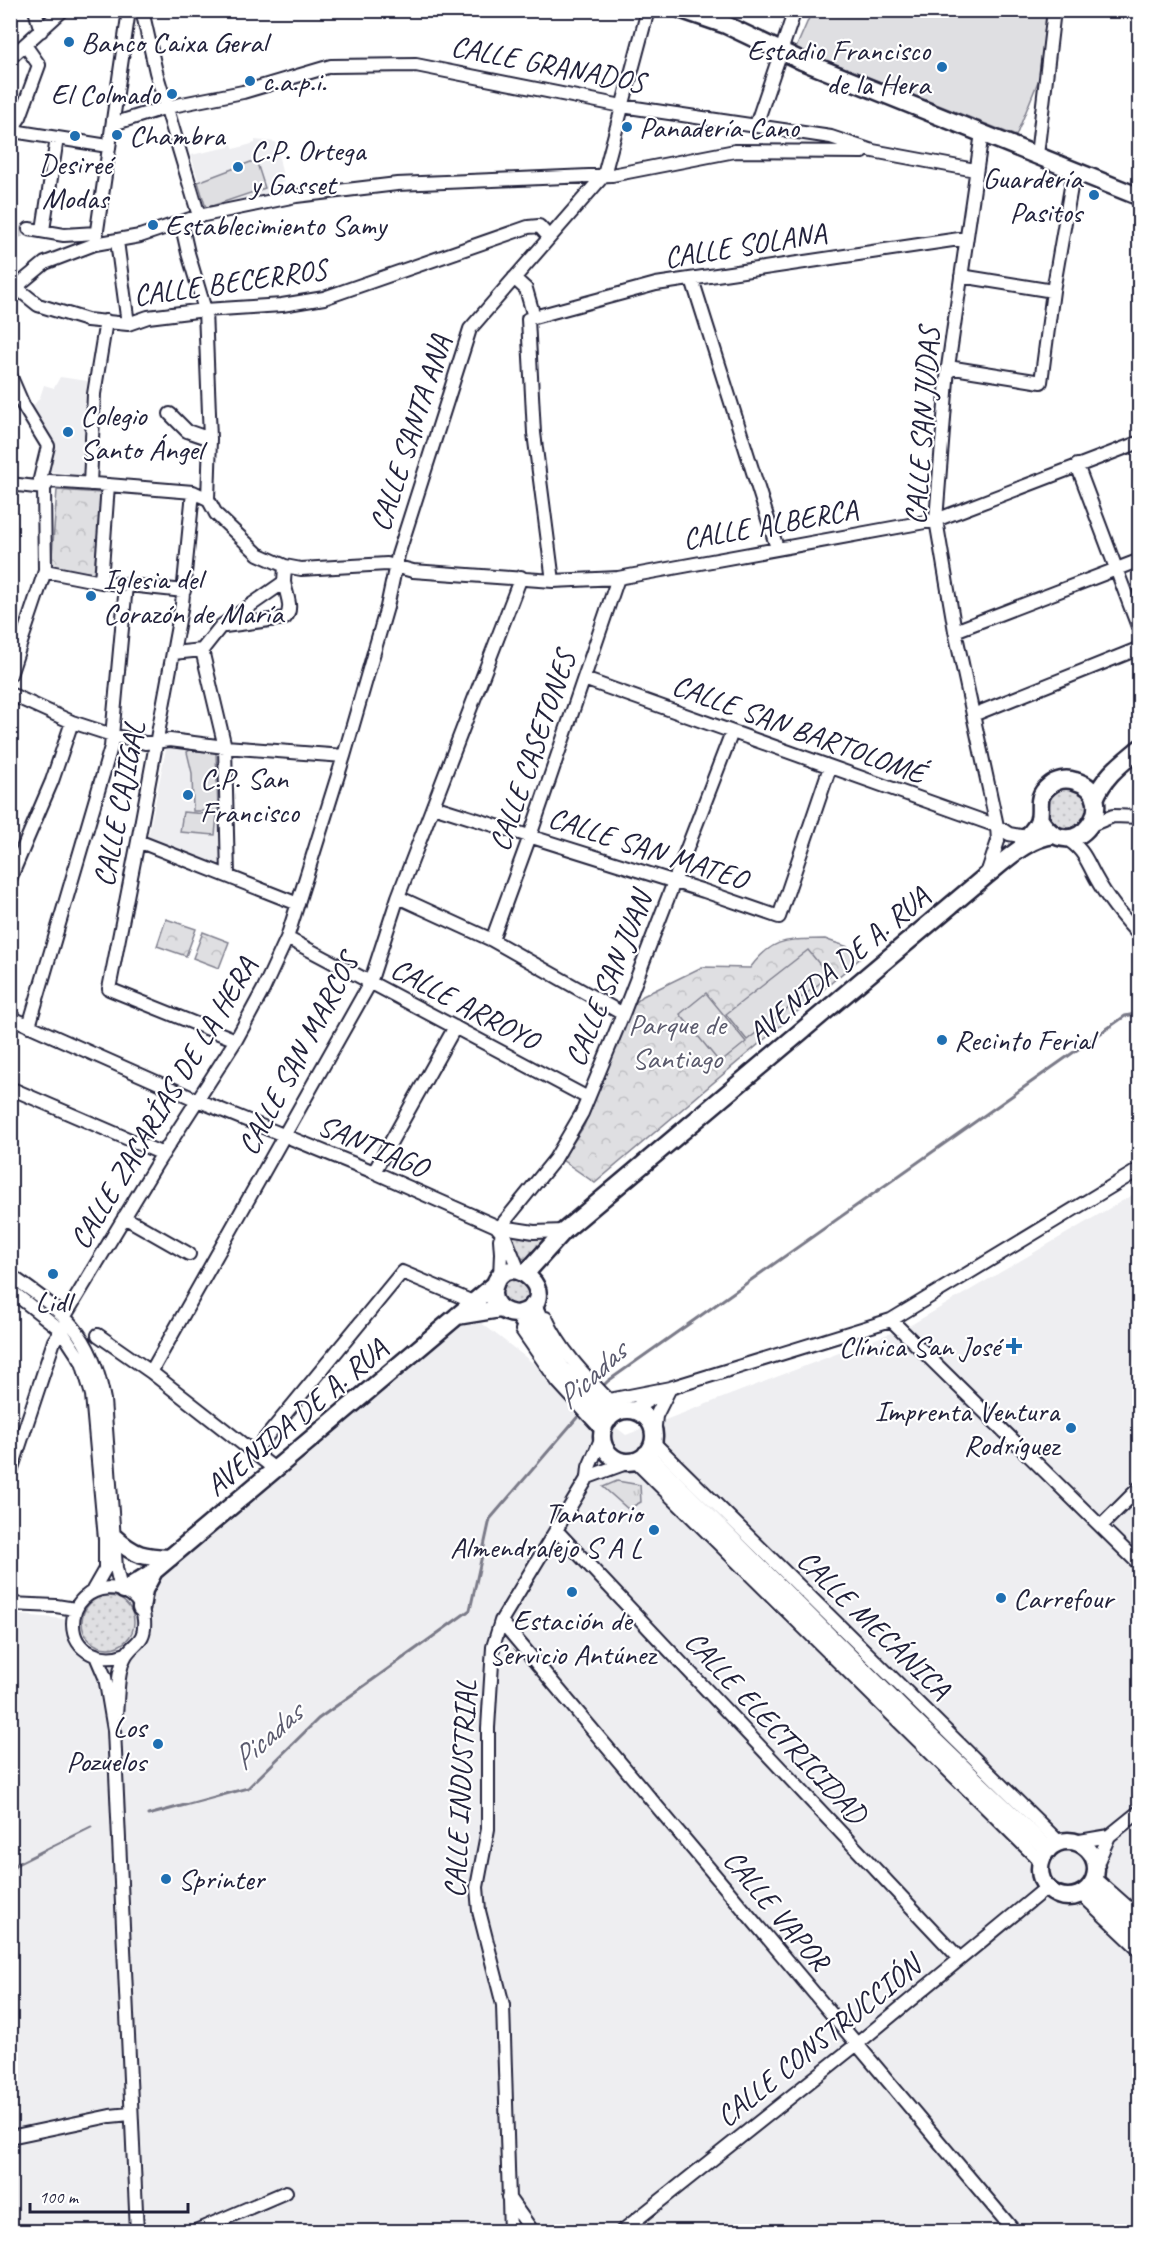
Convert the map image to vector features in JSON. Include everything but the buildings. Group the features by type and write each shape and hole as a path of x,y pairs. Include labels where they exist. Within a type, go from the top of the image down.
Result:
{"street":[{"path":"35,10 41,31"},
{"path":"11,57 63,10"},
{"path":"96,238 129,10"},
{"path":"142,10 199,216"},
{"path":"604,175 648,10"},
{"path":"716,10 726,25"},
{"path":"756,125 795,10"},
{"path":"1037,154 1054,10"},
{"path":"689,11 726,25 780,51 1140,197"},
{"path":"25,45 39,65 20,117 12,132 108,146"},
{"name":"CALLE GRANADOS","path":"113,124 167,107 243,92 331,66 416,65 622,106 831,137 873,151 975,170"},
{"name":"CALLE SAN JUDAS","path":"982,133 948,367 936,520 955,632 997,826 998,841 987,875"},
{"path":"43,230 57,138"},
{"path":"29,228 64,235 117,241 199,216 296,196 397,184 604,175 735,151 873,151"},
{"path":"948,367 1041,381 1053,291 1074,170"},
{"name":"CALLE SANTA ANA","path":"397,566 401,544 470,329 604,175"},
{"path":"44,488 46,483 53,481 108,485 193,492 208,500 210,439 205,310 188,253 182,222"},
{"name":"CALLE BECERROS","path":"14,291 38,304 87,320 128,324 148,317 205,310 303,303 324,298 528,227 539,226 549,237"},
{"path":"14,291 45,263 96,238"},
{"name":"CALLE SOLANA","path":"534,317 656,284 966,238"},
{"path":"117,241 128,324"},
{"path":"961,276 1053,291"},
{"path":"514,278 526,289 534,317 528,319 534,433 553,581"},
{"path":"692,279 777,548"},
{"path":"90,484 94,394 106,321"},
{"path":"10,375 23,405 48,446 40,479 44,488 45,571 10,675"},
{"path":"170,414 187,431 210,439"},
{"name":"CALLE ALBERCA","path":"208,500 216,514 258,554 285,566 301,569 387,564 413,571 553,581 618,578 936,520 1140,442"},
{"path":"1077,465 1140,632"},
{"path":"10,484 44,488"},
{"path":"101,582 108,485"},
{"name":"CALLE CAJIGAL","path":"193,492 184,591 109,989 236,1040"},
{"path":"191,511 216,514"},
{"path":"955,632 1140,560"},
{"path":"221,626 285,618 290,610 284,582 285,566"},
{"name":"CALLE ZACARÍAS DE LA HERA","path":"65,1316 163,1154 236,1040 264,990 287,938 298,904 373,660 397,566"},
{"path":"45,571 101,582 184,591"},
{"name":"CALLE SAN MARCOS","path":"151,1372 370,983 398,897 521,577"},
{"name":"CALLE CASETONES","path":"492,940 618,578"},
{"path":"173,653 202,650 221,626 284,582"},
{"path":"29,1026 111,747 126,585"},
{"path":"973,715 1140,648"},
{"path":"202,650 225,747 228,876"},
{"name":"CALLE SAN BARTOLOMÉ","path":"584,679 997,826"},
{"path":"10,694 72,722 112,735 145,742 170,740 225,747 344,756"},
{"path":"10,879 52,782 72,722"},
{"name":"CALLE SAN JUAN","path":"498,1227 555,1159 582,1113 623,1014 732,732"},
{"path":"1089,861 1088,828 1095,816 1095,802 1101,785 1112,771 1140,748"},
{"name":"CALLE SAN MATEO","path":"433,806 674,881 778,917 830,767"},
{"path":"1080,782 1095,779 1112,771"},
{"path":"1113,816 1095,802 1089,789 1080,782 1069,779 1048,786 1041,796 1038,807 1039,818 1045,828 1077,845 1089,861 1096,878 1120,915 1140,936"},
{"path":"1059,836 1076,836 1113,816 1140,817"},
{"name":"AVENIDA DE A. RUA","path":"1010,856 1036,826 1039,818"},
{"path":"997,826 1009,834 1026,837"},
{"name":"AVENIDA DE A. RUA","path":"522,1272 564,1230 1010,856 1041,836 1059,836"},
{"path":"998,841 1010,856"},
{"path":"138,842 298,904"},
{"path":"398,897 492,940 623,1014"},
{"name":"CALLE ARROYO","path":"287,938 588,1098"},
{"name":"SANTIAGO","path":"10,1017 197,1100 374,1172 498,1227 534,1232 564,1230"},
{"path":"374,1172 455,1028"},
{"path":"10,1088 163,1154"},
{"path":"602,1409 891,1320 1140,1169"},
{"path":"124,1217 189,1254"},
{"path":"498,1227 522,1272 535,1283 544,1329 542,1339"},
{"path":"498,1227 501,1240 494,1298 532,1334 542,1339 561,1368 602,1409"},
{"name":"AVENIDA DE A. RUA","path":"536,1297 547,1264 564,1230"},
{"path":"497,1281 512,1271 522,1272"},
{"path":"254,1452 402,1272 473,1302"},
{"path":"10,1275 65,1316 74,1325 91,1351 99,1374 104,1400 116,1568 122,1590"},
{"name":"AVENIDA DE A. RUA","path":"122,1590 153,1572 170,1558 497,1281"},
{"path":"10,1290 61,1330 82,1362 92,1395 105,1539 105,1569 93,1590 75,1610 73,1628 76,1637 87,1651 96,1656 116,1658 126,1654 141,1639 144,1629 141,1608 136,1600 122,1590 112,1587 93,1590"},
{"path":"456,1317 509,1312 524,1313 536,1297"},
{"path":"536,1297 561,1347 602,1409 604,1445 614,1458 643,1451"},
{"path":"509,1312 558,1382 602,1409 647,1419 643,1451"},
{"path":"891,1320 1140,1565"},
{"path":"10,1474 54,1341 61,1330"},
{"path":"98,1335 151,1372 276,1470"},
{"path":"602,1409 670,1388"},
{"path":"588,1477 643,1451 656,1416 670,1388"},
{"name":"CALLE INDUSTRIAL","path":"510,2232 503,2005 479,1911 477,1887 488,1829 488,1728 492,1647 501,1621 588,1477 602,1409"},
{"path":"643,1451 904,1712 1055,1849"},
{"path":"1101,1526 1140,1486"},
{"name":"CALLE ELECTRICIDAD","path":"556,1530 960,1959"},
{"path":"115,1538 134,1553 146,1557 170,1558"},
{"name":"AVENIDA DE A. RUA","path":"141,1608 144,1590 153,1572"},
{"path":"10,1604 56,1606 75,1610"},
{"name":"CALLE VAPOR","path":"501,1621 1015,2232"},
{"path":"114,1730 121,1670 126,1654"},
{"path":"96,1656 105,1677 114,1730 130,2114 138,2232"},
{"path":"1109,1836 1090,1882 1071,1898 1061,1897 1046,1888 1040,1877 1055,1849 1109,1836 1140,1811"},
{"path":"1055,1849 1083,1845 1091,1852 1096,1860 1090,1882"},
{"path":"1090,1882 1140,1917"},
{"path":"1090,1882 1140,1932"},
{"path":"1090,1882 1140,1950"},
{"name":"CALLE CONSTRUCCIÓN","path":"621,2232 857,2044 1046,1888"},
{"path":"10,2137 110,2116 130,2114"},
{"path":"193,2232 286,2192"},
{"path":"508,2197 533,2232"}],"shaded area":[{"name":"C.P. Ortega y Gasset","path":"255,140 276,142 284,182 279,184 281,191 206,208 191,155 229,147 229,143 234,149 255,143"},
{"name":"Colegio Santo Ángel","path":"60,377 94,382 87,476 47,471 54,444 31,409 40,397 44,385 54,388"},
{"name":"C.P. San Francisco","path":"162,745 217,753 222,869 216,863 148,838 166,749"},
{"path":"1139,1191 1139,2231 11,2231 10,1614 108,1623 471,1315 626,1435 909,1326"}],"green space":[{"name":"Estadio Francisco de la Hera","path":"812,11 1048,11 1041,74 1016,136 796,48"},
{"path":"256,160 265,188 206,208 198,182"},
{"path":"57,490 102,493 94,573 51,569"},
{"path":"190,750 216,753 218,811 193,811 192,773 187,752"},
{"path":"1068,788 1082,794 1088,808 1082,822 1068,828 1054,822 1048,808 1054,794"},
{"path":"183,812 217,815 215,835 180,832"},
{"path":"166,919 196,929 186,956 157,946"},
{"path":"203,932 229,942 219,968 193,958"},
{"name":"Parque de Santiago","path":"825,939 864,955 595,1183 562,1160 584,1126 633,1005 643,996 702,967 750,968 775,945 791,940"},
{"path":"808,950 829,976 747,1040 726,1014"},
{"path":"706,993 746,1042 720,1063 680,1014"},
{"path":"511,1234 548,1236 527,1260 517,1256"},
{"path":"515,1279 525,1283 529,1293 525,1303 515,1307 505,1303 501,1293 505,1283"},
{"path":"617,1481 640,1485 641,1502 628,1509 603,1487"},
{"path":"108,1596 118,1598 126,1604 132,1612 134,1622 132,1632 126,1640 118,1646 108,1648 98,1646 90,1640 84,1632 82,1622 84,1612 90,1604 98,1598"}],"waterway":[{"name":"Picadas","path":"602,1387 1125,1016 1140,1013"},
{"name":"Picadas","path":"148,1815 248,1788 318,1719 470,1610 490,1519 581,1413"},
{"name":"Picadas","path":"10,1871 17,1864 91,1827"}],"tunnel":[{"path":"10,234 29,229"}],"place":[{"name":"Banco Caixa Geral","path":"69,42"},
{"name":"Estadio Francisco de la Hera","path":"942,67"},
{"name":"c.a.p.i.","path":"250,81"},
{"name":"El Colmado","path":"172,94"},
{"name":"Panadería Cano","path":"627,127"},
{"name":"Chambra","path":"117,135"},
{"name":"Desireé Modas","path":"75,136"},
{"name":"C.P. Ortega y Gasset","path":"238,167"},
{"name":"Guardería Pasitos","path":"1094,195"},
{"name":"Establecimiento Samy","path":"153,225"},
{"name":"Colegio Santo Ángel","path":"68,432"},
{"name":"Iglesia del Corazón de María","path":"91,596"},
{"name":"C.P. San Francisco","path":"188,795"},
{"name":"Recinto Ferial","path":"942,1040"},
{"name":"Lidl","path":"53,1274"},
{"name":"Clínica San José","path":"1014,1346"},
{"name":"Imprenta Ventura Rodríguez","path":"1071,1428"},
{"name":"Tanatorio Almendralejo S A L","path":"654,1530"},
{"name":"Estación de Servicio Antúnez","path":"572,1592"},
{"name":"Carrefour","path":"1001,1598"},
{"name":"Los Pozuelos","path":"158,1744"},
{"name":"Sprinter","path":"166,1879"}]}
